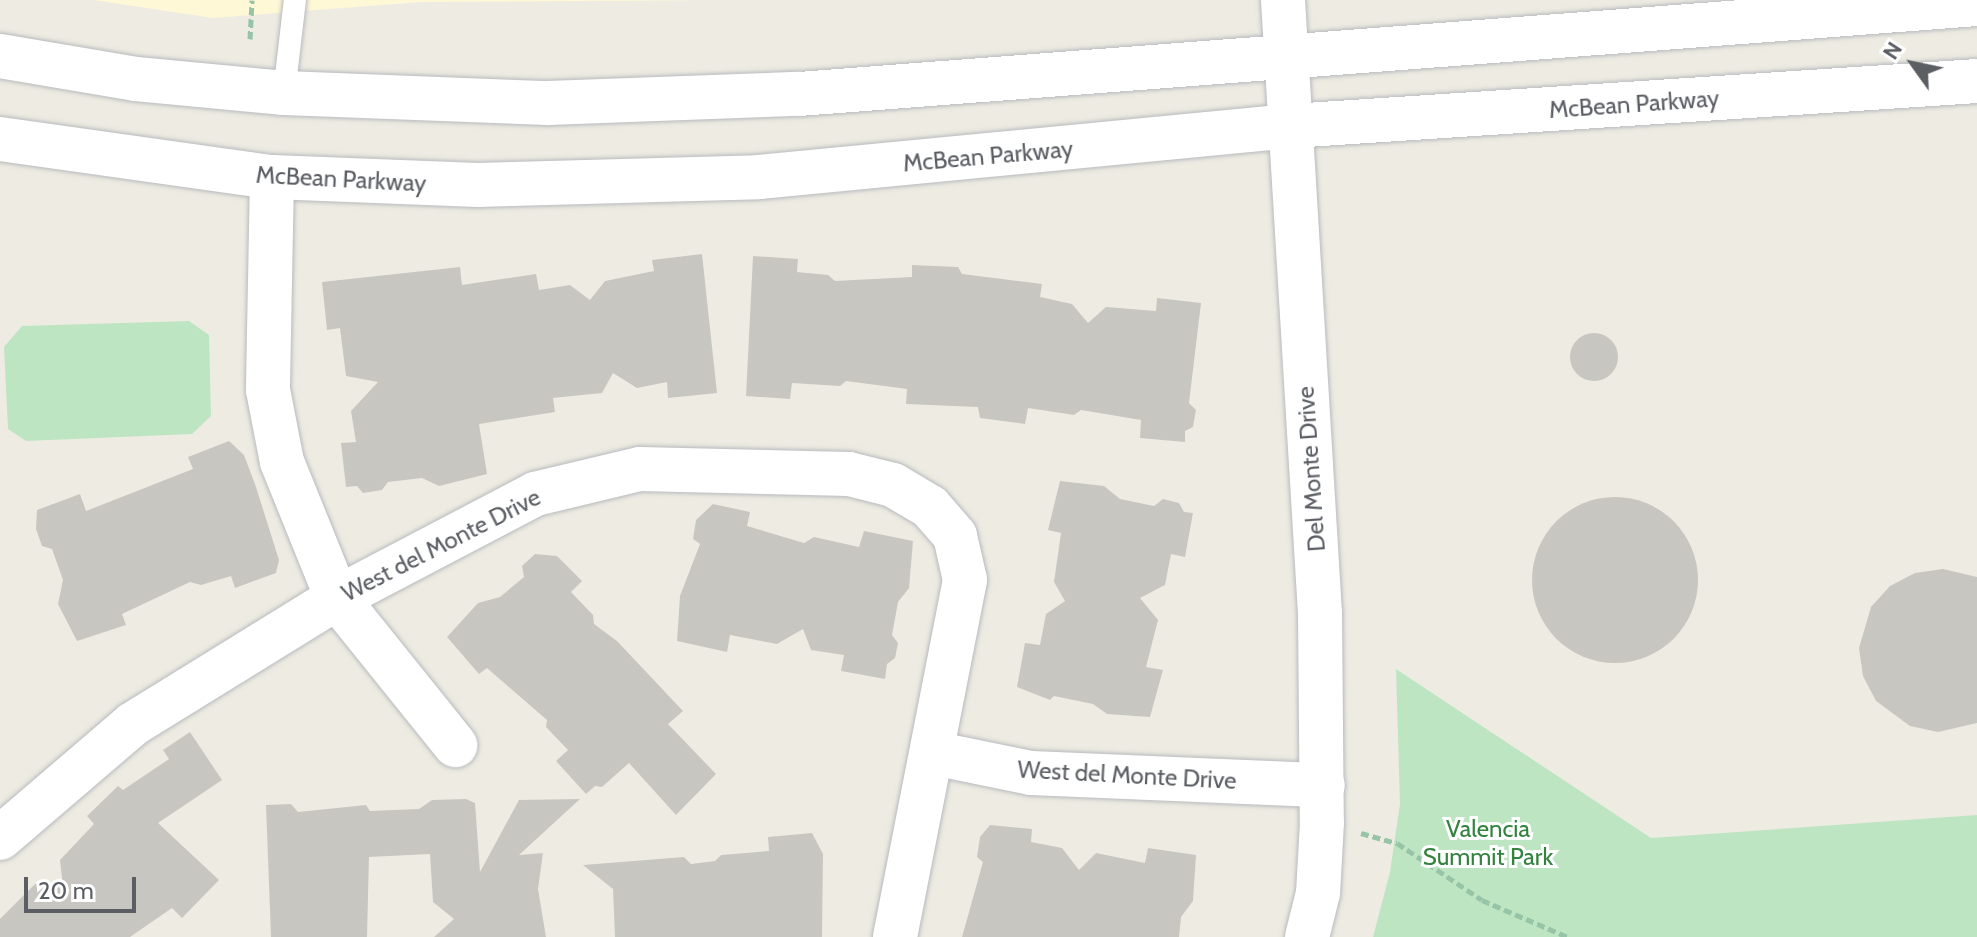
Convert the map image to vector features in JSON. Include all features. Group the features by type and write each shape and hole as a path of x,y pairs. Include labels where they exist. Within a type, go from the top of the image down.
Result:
{"main road":[{"name":"Del Monte Drive","path":"1283,0 1320,613 1322,803 1318,893 1307,937"},
{"path":"0,56 122,77 284,93 548,103 767,95 1977,4"},
{"name":"McBean Parkway","path":"0,139 272,177 478,185 759,177 1291,126 1977,81"},
{"path":"272,177 268,390 282,462 337,598 455,745"},
{"name":"West del Monte Drive","path":"0,838 133,724 337,598 535,494 594,476 640,469 849,474 893,485 930,507 955,536 965,580 895,937"},
{"name":"West del Monte Drive","path":"933,753 1031,773 1322,803"}],"lane":[{"path":"284,93 295,0"}],"path":[{"path":"250,39 252,0"},
{"path":"1322,803 1397,843 1482,900 1568,937"}],"shaded area":[{"path":"94,0 713,0 421,2 213,18"}],"green space":[{"path":"189,321 209,335 211,416 192,434 26,441 8,429 4,347 22,326"},
{"name":"Valencia Summit Park","path":"1396,669 1651,838 1977,815 1977,937 1373,937 1390,872 1400,804"}],"building":[{"path":"702,254 717,393 668,398 667,382 637,388 613,373 602,393 553,398 555,412 479,424 487,474 439,486 422,478 388,482 382,490 363,493 357,486 346,487 341,443 356,442 351,411 378,382 346,376 340,328 327,330 322,282 460,267 462,285 536,274 539,290 570,285 590,300 605,281 654,271 652,260"},
{"path":"753,256 798,259 797,272 828,275 835,281 912,277 912,265 958,267 962,274 1042,284 1040,297 1072,304 1088,323 1106,307 1156,311 1157,298 1201,303 1189,403 1196,410 1193,427 1185,431 1185,442 1140,438 1141,420 1081,410 1074,415 1028,408 1025,424 980,418 978,407 906,404 907,389 846,381 840,386 792,383 790,399 746,396"},
{"path":"1594,333 1611,340 1618,357 1611,374 1594,381 1577,374 1570,357 1577,340"},
{"path":"229,441 244,455 256,487 279,560 276,573 235,588 231,576 201,585 190,582 122,614 126,625 77,641 58,604 63,580 52,549 42,546 36,529 37,510 80,494 86,511 193,469 188,457"},
{"path":"1060,481 1104,486 1120,499 1154,506 1163,499 1179,503 1184,512 1193,513 1185,557 1171,554 1165,585 1140,598 1158,620 1146,667 1163,670 1150,717 1107,714 1093,704 1054,696 1050,700 1017,687 1025,643 1040,645 1046,614 1065,601 1054,582 1061,533 1048,530"},
{"path":"1615,497 1647,504 1673,522 1691,548 1698,580 1691,612 1673,638 1647,656 1615,663 1583,656 1557,638 1539,612 1532,580 1539,548 1557,522 1583,504"},
{"path":"713,504 750,512 747,526 804,543 814,537 859,547 864,531 913,541 909,588 898,602 892,635 898,643 895,658 887,664 885,679 841,671 844,655 811,650 803,629 777,644 730,635 727,652 677,641 680,596 700,544 693,539 696,520"},
{"path":"535,554 557,556 582,581 571,592 593,615 594,624 617,641 683,711 668,724 716,774 676,815 629,763 602,787 595,786 586,794 556,761 568,750 546,727 547,720 487,668 479,674 447,637 478,603 500,597 524,577 522,566"},
{"path":"1943,569 1977,577 1977,723 1938,732 1910,726 1876,701 1863,676 1859,648 1871,607 1890,586 1915,573"},
{"path":"190,732 222,780 158,823 219,880 182,918 172,908 130,937 0,937 0,919 35,884 63,887 60,860 94,824 87,816 118,786 123,790 169,759 163,750"},
{"path":"466,799 475,803 480,872 519,800 580,799 519,855 543,853 538,889 546,937 434,937 454,919 433,902 430,854 369,857 367,937 271,937 266,805 291,804 298,812 366,805 370,811 419,809 432,800"},
{"path":"990,825 1032,829 1031,842 1062,848 1079,870 1096,853 1145,863 1148,848 1196,855 1193,901 1181,917 1179,937 962,937 983,862 977,857 980,837"},
{"path":"812,833 823,854 822,937 615,937 613,889 583,865 684,857 691,864 715,861 721,855 769,851 768,837"}]}
